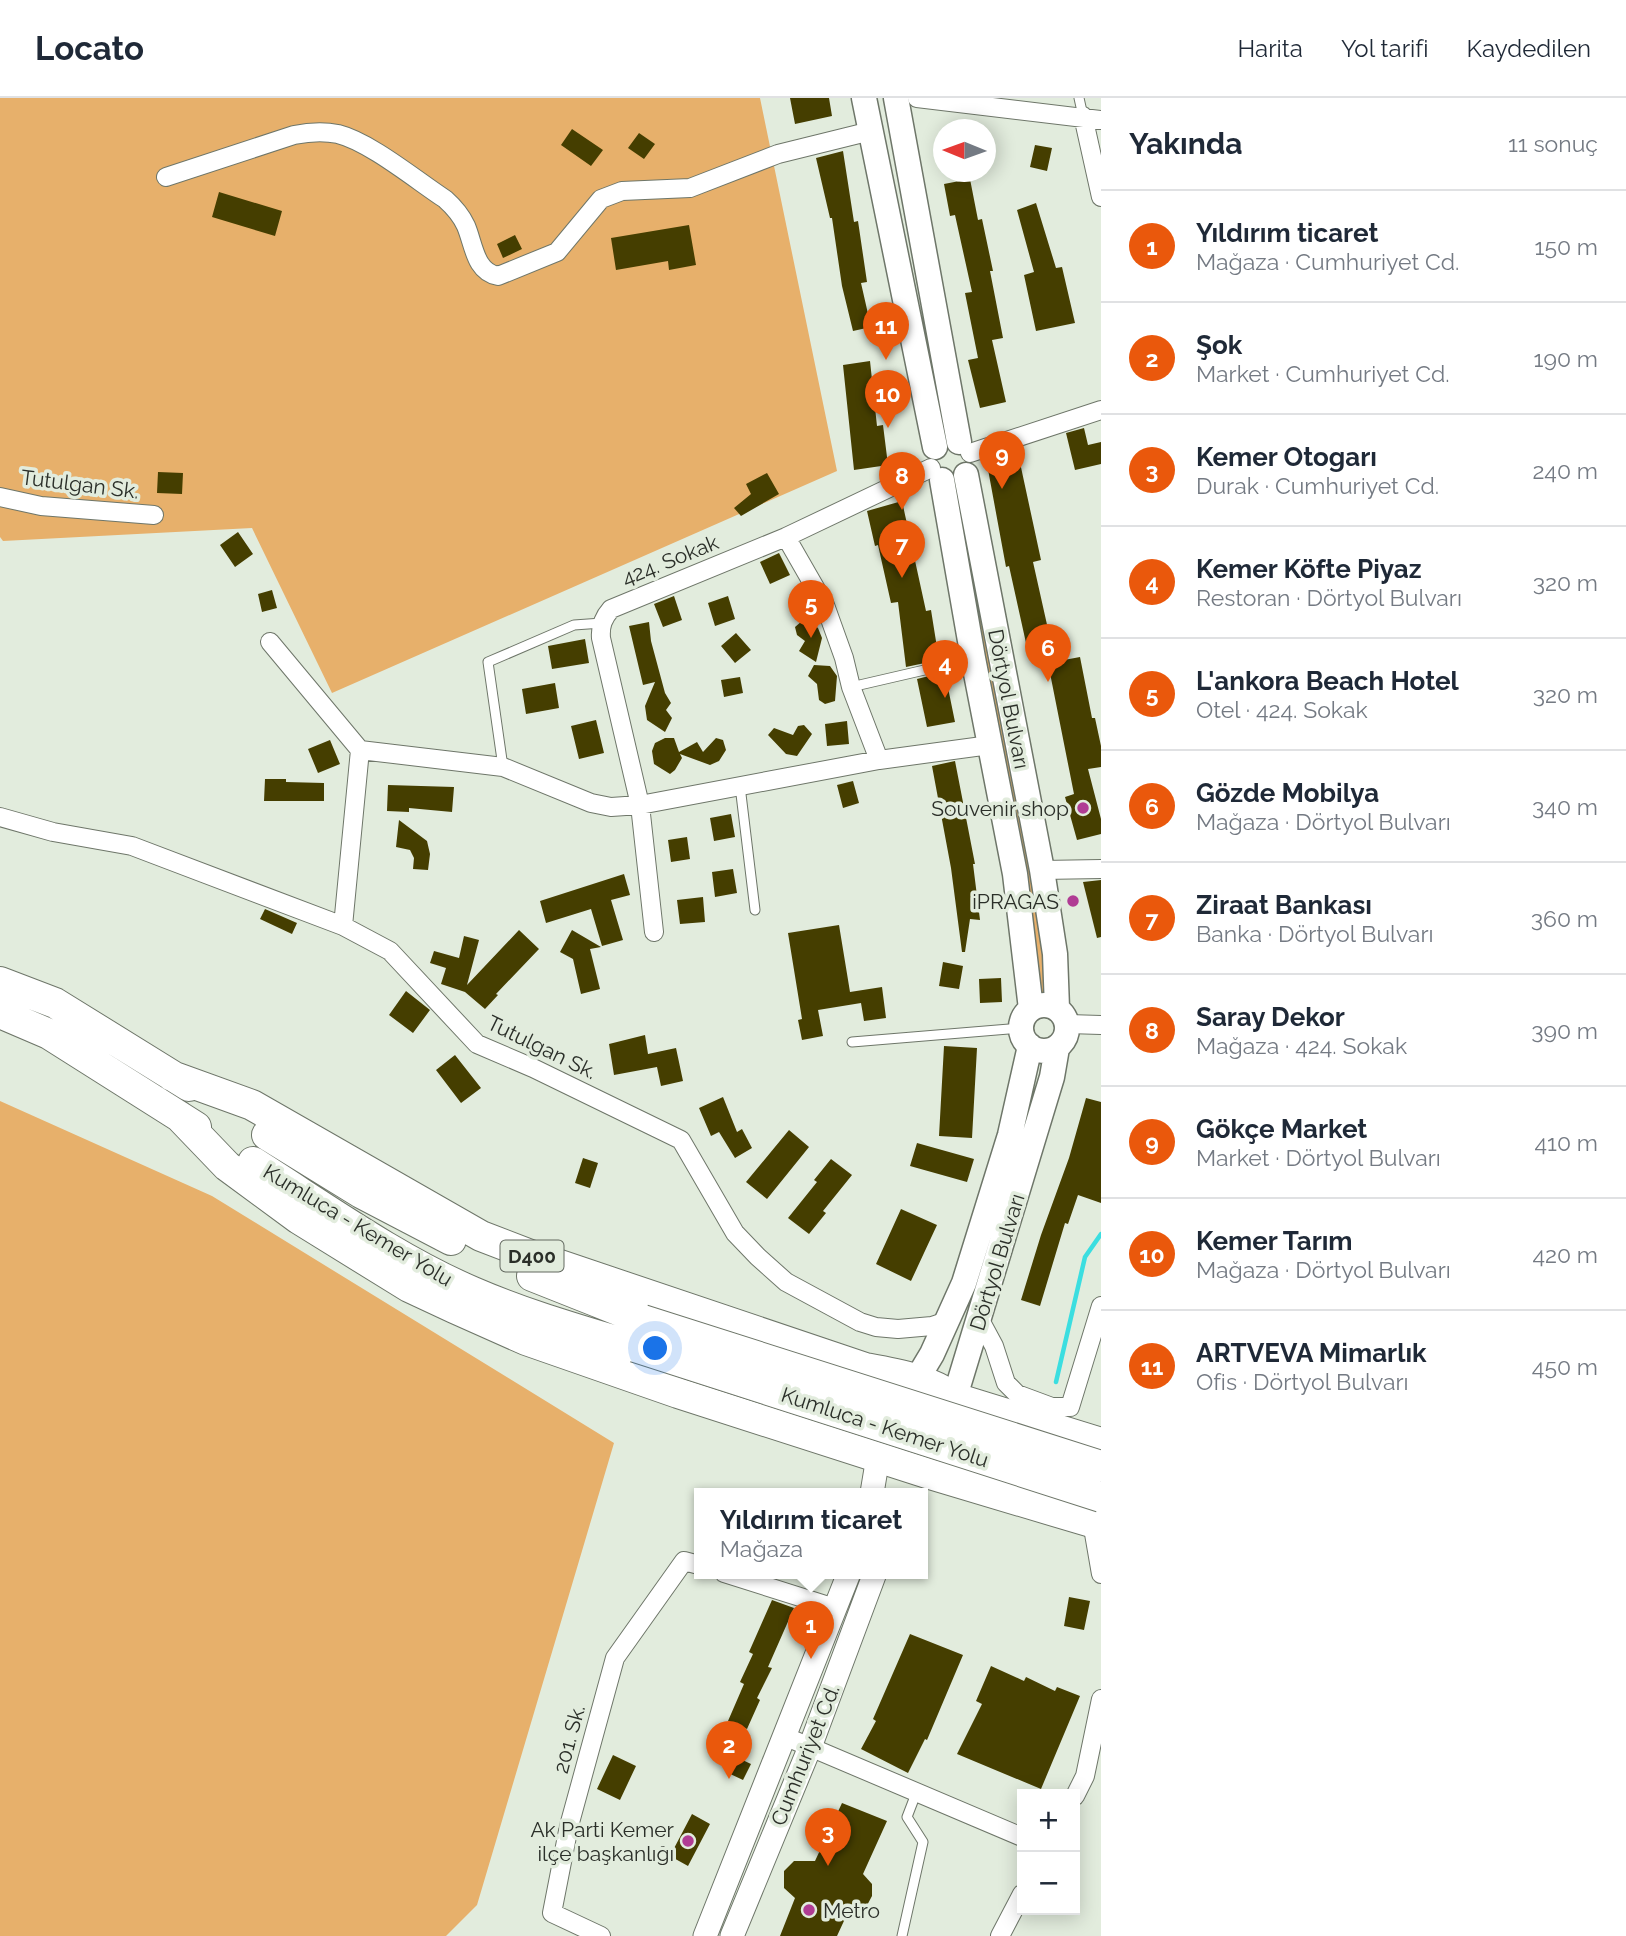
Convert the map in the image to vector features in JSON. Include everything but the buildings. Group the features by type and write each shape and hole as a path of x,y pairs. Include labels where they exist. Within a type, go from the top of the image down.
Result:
{"highway":[{"name":"Kumluca - Kemer Yolu","path":"0,982 55,1003 361,1194 497,1263 639,1333 1098,1526"},
{"name":"Kumluca - Kemer Yolu","path":"0,1013 49,1034 385,1246 472,1292 544,1320 639,1333 1101,1466"},
{"name":"Kumluca - Kemer Yolu","path":"172,1076 252,1105 481,1236 865,1368 917,1378 955,1398 1101,1443"},
{"path":"179,1116 227,1166 299,1219 409,1287 526,1340 678,1393 878,1457 924,1483 1098,1526"}],"main road":[{"name":"Dörtyol Bulvarı","path":"864,98 951,461 1042,870 1062,1016"},
{"name":"Dörtyol Bulvarı","path":"878,1457 888,1429 932,1354 964,1283 1010,1135 1027,1028 1015,874 973,658 951,461 896,98"},
{"path":"1044,1004 1062,1016 1066,1037 1057,1048 1043,1051 1027,1028 1044,1004"},
{"name":"Dörtyol Bulvarı","path":"924,1483 980,1320 1052,1077 1057,1048"}],"street":[{"path":"917,98 983,102 1092,118 1101,197"},
{"path":"166,177 294,135 310,132 341,135 364,145 445,199 457,210 465,224 481,267 498,276 557,252 601,199 610,194 690,188 778,155 871,131"},
{"name":"424. Sokak","path":"602,623 611,609 786,537 951,461 1101,410"},
{"name":"Tutulgan Sk.","path":"0,497 41,506 154,515"},
{"path":"786,537 825,605 851,687 879,760"},
{"path":"602,623 601,638 640,805 654,932"},
{"path":"270,642 360,750 503,767 591,803 611,807 640,805 879,760 990,745"},
{"path":"343,926 360,750"},
{"name":"Tutulgan Sk.","path":"0,817 53,832 132,846 343,926 390,951 477,1044 533,1068 681,1140 735,1233 786,1282 859,1322 876,1327 898,1329 932,1326 947,1321"},
{"path":"1042,870 1101,869"},
{"path":"1062,1016 1101,1025"},
{"path":"980,1320 994,1346 1006,1383 1017,1394 1052,1407 1070,1407 1100,1314"},
{"path":"873,1488 878,1457"},
{"path":"1098,1526 1101,1574"},
{"name":"201. Sk.","path":"601,1936 552,1913 569,1826 615,1658 684,1561 694,1564"},
{"path":"743,1579 835,1608"},
{"name":"Cumhuriyet Cd.","path":"705,1936 847,1579"},
{"name":"Cumhuriyet Cd.","path":"732,1936 810,1747 873,1579"},
{"path":"1079,1789 1086,1776 1101,1699"},
{"path":"784,1736 1017,1835"},
{"path":"1000,1936 1017,1904"}],"lane":[{"path":"1079,98 1092,118"},
{"path":"503,767 488,662 574,625 602,623"},
{"path":"851,687 973,658"},
{"path":"740,786 755,910"},
{"path":"852,1042 1027,1028"},
{"path":"902,1936 923,1842 907,1817 917,1791"}],"shaded area":[{"path":"0,98 760,98 837,471 332,693 252,528 3,541 0,537"},
{"path":"959,486 1032,869 1047,992 1036,993 947,489"},
{"path":"0,1101 212,1196 614,1443 477,1905 446,1936 0,1936"}],"waterway":[{"path":"1056,1382 1085,1257 1101,1234"}],"place":[{"name":"ARTVEVA Mimarlık","path":"886,360"},
{"name":"Kemer Tarım","path":"888,428"},
{"name":"Gökçe Market","path":"1002,489"},
{"name":"Saray Dekor","path":"902,510"},
{"name":"Ziraat Bankası","path":"902,578"},
{"name":"L'ankora Beach Hotel","path":"811,638"},
{"name":"Gözde Mobilya","path":"1048,682"},
{"name":"Kemer Köfte Piyaz","path":"945,698"},
{"name":"Souvenir shop","path":"1083,808"},
{"name":"iPRAGAS","path":"1073,901"},
{"name":"Yıldırım ticaret","path":"811,1659"},
{"name":"Şok","path":"729,1779"},
{"name":"Ak Parti Kemer ilçe başkanlığı","path":"688,1841"},
{"name":"Kemer Otogarı","path":"828,1866"},
{"name":"Metro","path":"809,1910"}]}
